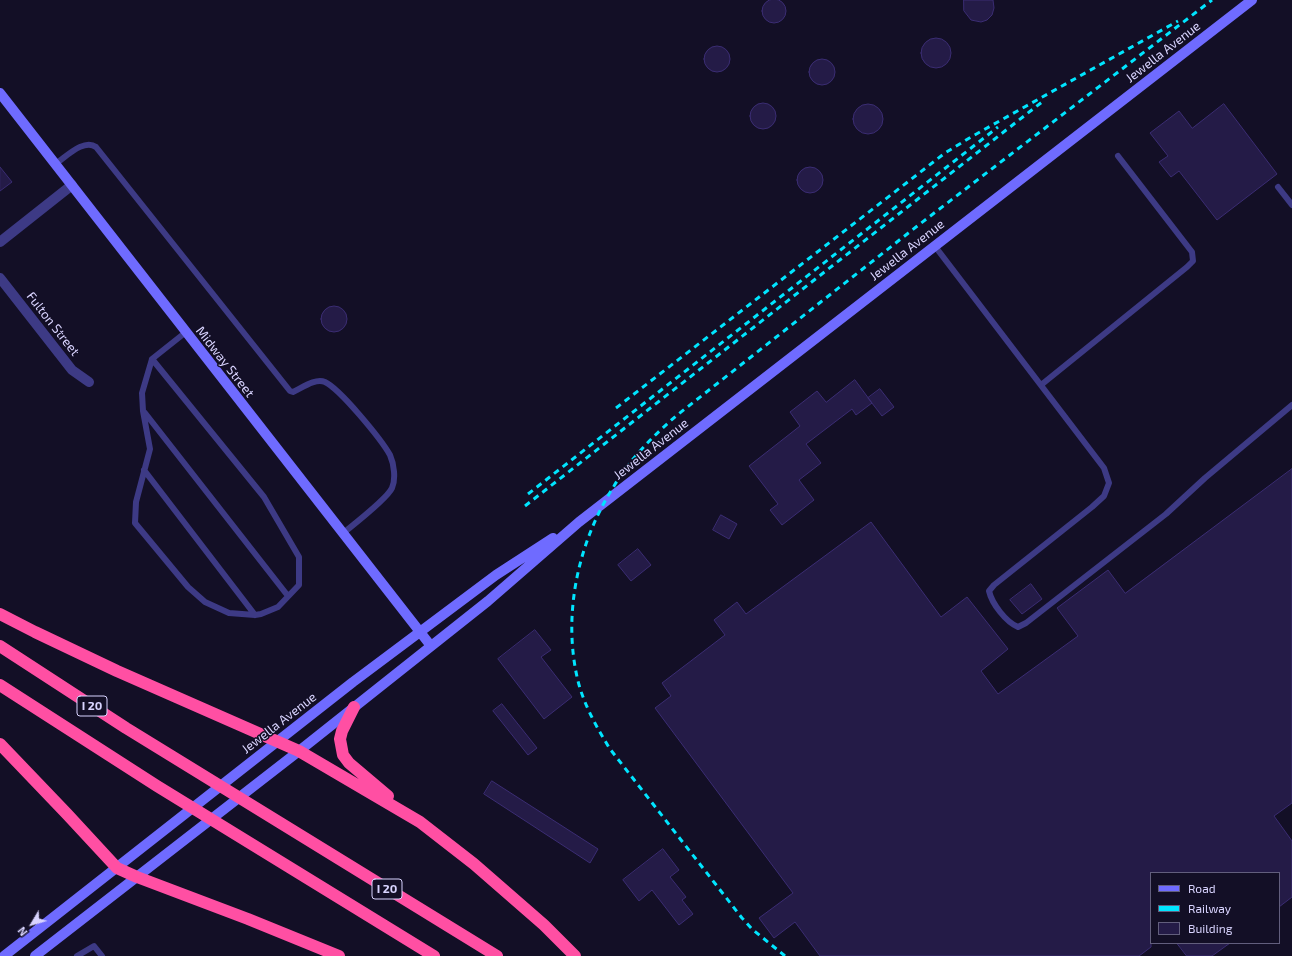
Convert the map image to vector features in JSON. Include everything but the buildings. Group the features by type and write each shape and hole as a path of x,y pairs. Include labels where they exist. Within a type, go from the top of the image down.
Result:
{"highway":[{"path":"0,614 117,671 299,751 420,822"},
{"name":"I 20","path":"0,646 126,728 497,956"},
{"name":"I 20","path":"0,685 157,786 434,956"},
{"path":"354,708 342,731 340,739 343,755 349,763 367,780 474,864 544,926 575,956"},
{"path":"0,744 117,868 340,956"}],"main road":[{"name":"Jewella Avenue","path":"35,956 354,708 488,601 579,522 934,245 1252,0"},
{"name":"Midway Street","path":"0,93 342,534 431,646"},
{"name":"Jewella Avenue","path":"4,956 353,682 496,576 579,522"}],"street":[{"path":"0,242 72,185"},
{"name":"Fulton Street","path":"0,278 72,370 89,382"}],"lane":[{"path":"56,164 85,145 93,145 96,147 290,391 294,392 317,381 324,382 335,389 369,425 390,456 394,475 392,488 386,496 342,534"},
{"path":"1041,385 1193,261 1192,252 1118,156"},
{"path":"1278,187 1292,205"},
{"path":"934,245 1104,468 1109,483 1104,496 994,585 989,591 991,598 1010,624 1018,627 1026,623 1166,514 1204,478 1292,405"},
{"path":"152,359 264,497 299,557 299,585 278,607 255,615 229,613 204,602 188,587 135,523 136,502 150,449 143,412 142,393 152,359 186,332"},
{"path":"143,412 288,596"},
{"path":"144,470 255,615"},
{"path":"77,956 94,946 102,956"}],"railway":[{"path":"785,956 752,929 742,918 610,749 587,708 578,681 573,656 573,605 576,580 583,555 601,508 627,466 650,440 676,416 916,227 1212,0"},
{"path":"616,408 945,153 1178,21"},
{"path":"525,506 1042,102"},
{"path":"528,494 998,127"}]}
